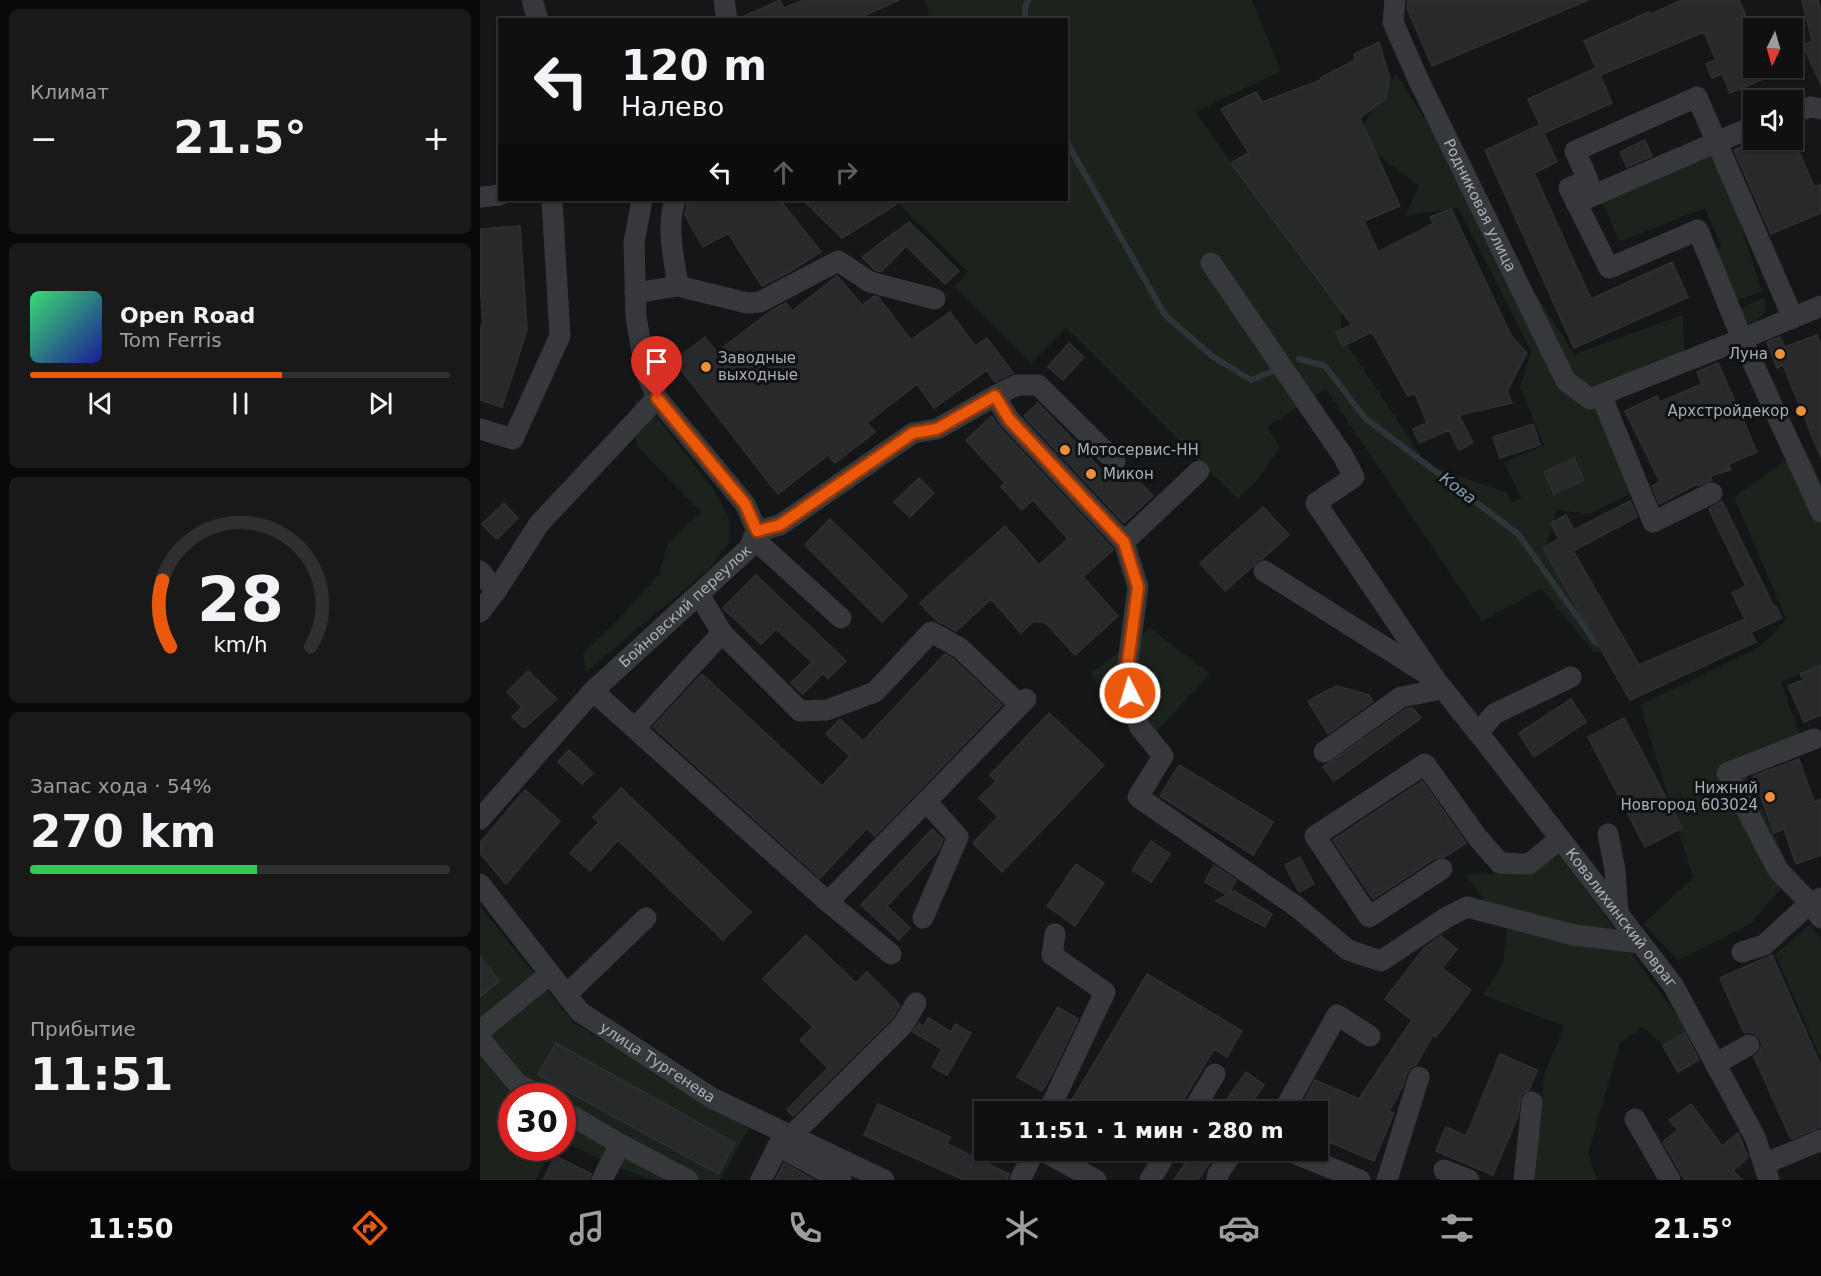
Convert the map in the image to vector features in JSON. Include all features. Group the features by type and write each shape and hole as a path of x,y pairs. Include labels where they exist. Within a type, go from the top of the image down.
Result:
{"street":[{"path":"532,0 537,18"},
{"name":"Родниковая улица","path":"1395,0 1393,22 1418,79 1566,381 1595,397"},
{"path":"1793,318 1696,97 1575,151 1588,180 1569,188 1609,268 1698,230 1742,339 1821,512"},
{"path":"1803,109 1811,107 1821,109"},
{"path":"1576,204 1743,131"},
{"path":"480,197 498,195"},
{"path":"480,429 513,439 560,336 552,201"},
{"name":"Бойновский переулок","path":"480,819 594,691 749,548 755,534 745,504 657,398 645,370 636,316 634,242 642,201"},
{"path":"675,201 671,212 671,232 678,286"},
{"path":"635,293 678,286 747,303 760,302 838,261 870,282 935,299"},
{"path":"1211,263 1343,456 1354,477 1316,503 1439,684"},
{"path":"1712,493 1653,522 1595,397 1821,306"},
{"path":"841,618 755,534 780,525 913,433 937,429 1017,385 1038,385 1115,460"},
{"path":"995,396 1009,419 1124,542 1138,587 1126,677 1139,726 1163,756 1138,797 1297,907 1348,950 1381,961 1447,917 1467,907 1574,935 1640,943"},
{"path":"480,612 496,591 538,524 657,398"},
{"path":"1124,542 1199,471"},
{"path":"480,571 496,591"},
{"path":"1264,571 1439,684"},
{"path":"699,594 722,633 800,711 827,710 876,692 932,632 960,648 1023,702 828,902"},
{"path":"635,728 722,633"},
{"path":"1478,733 1494,714 1571,677"},
{"path":"1324,752 1401,697 1439,684"},
{"name":"Ковалихинский овраг","path":"1439,684 1673,985 1755,1137 1766,1172"},
{"path":"594,691 828,902 891,954"},
{"path":"1742,952 1764,945 1817,906 1778,870 1727,773 1819,743"},
{"path":"1442,869 1369,917 1316,836 1425,764 1478,838 1500,863 1529,864 1560,839"},
{"path":"923,918 958,837 927,801"},
{"path":"1608,834 1615,870 1618,913"},
{"name":"улица Тургенева","path":"480,884 580,1012 712,1098 785,1141 882,1180"},
{"path":"566,995 646,918"},
{"path":"1053,1101 1105,992 1052,955 1055,934"},
{"path":"480,1031 550,974"},
{"path":"761,1180 785,1141 903,1025 916,1003"},
{"path":"1290,1101 1337,1016 1370,1036"},
{"path":"480,1039 517,1083"},
{"path":"1715,1064 1749,1045"},
{"path":"1199,1101 1215,1074"},
{"path":"1387,1180 1419,1077"},
{"path":"1524,1180 1532,1102"},
{"path":"576,1118 688,1180"},
{"path":"1635,1119 1670,1180"},
{"path":"1766,1172 1821,1140"},
{"path":"785,1141 841,1180"},
{"path":"602,1180 620,1144"},
{"path":"1020,1180 1030,1161"},
{"path":"1061,1161 1096,1180"},
{"path":"1150,1180 1161,1161"},
{"path":"1216,1180 1227,1161"},
{"path":"1313,1161 1360,1180"},
{"path":"1444,1170 1469,1180"}],"shaded area":[{"path":"924,0 1252,0 1281,71 1196,112 1231,163 1342,312 1340,334 1427,465 1506,492 1513,503 1521,498 1504,463 1544,445 1520,387 1531,351 1458,208 1405,216 1419,186 1355,138 1396,74 1574,354 1683,315 1685,367 1618,399 1607,432 1631,493 1589,514 1557,510 1545,552 1604,651 1594,652 1541,589 1482,621 1326,389 1267,427 1280,447 1257,481 1237,499 1066,328 1031,363 955,287 968,272 896,201 1068,201 1068,18 927,18 929,10"},
{"path":"1718,153 1762,292 1728,303 1706,253 1721,246 1705,208 1619,242 1599,192"},
{"path":"1764,298 1765,313 1755,322 1745,324 1732,311"},
{"path":"635,398 664,426 715,491 729,518 729,543 710,568 586,672 583,653 620,618 659,574 668,543 701,512 636,445"},
{"path":"1804,447 1821,481 1821,665 1781,682 1806,753 1746,775 1793,874 1751,924 1678,960 1643,924 1693,878 1640,705 1761,646 1786,619 1734,497"},
{"path":"1150,628 1210,674 1145,744 1090,674"},
{"path":"1559,855 1689,1031 1663,1046 1643,1027 1620,1043 1588,1154 1597,1180 1535,1180 1544,1075 1564,1026 1483,995 1503,963 1507,930 1465,874 1533,872"},
{"path":"480,906 573,1022 749,1128 720,1180 652,1180 616,1167 576,1147 576,1083 498,1083 498,1161 545,1161 536,1180 480,1180"},
{"path":"1810,924 1821,939 1821,1059 1775,954"}],"building":[{"path":"780,0 784,8 804,0 899,0 858,18 740,18"},
{"path":"1408,0 1588,0 1432,66 1407,8"},
{"path":"1682,0 1739,0 1746,18 1743,18 1743,78 1766,78 1730,93 1722,74 1712,78 1706,64 1716,60 1704,32 1600,75 1612,103 1544,133 1557,162 1534,173 1591,299 1672,262 1688,297 1574,348 1485,150 1540,125 1528,99 1596,68 1584,41 1649,12 1651,14"},
{"path":"1802,0 1818,0 1821,11 1821,85 1803,45 1812,41"},
{"path":"1379,42 1390,79 1385,99 1360,118 1400,206 1364,221 1378,252 1433,224 1430,217 1451,209 1512,337 1527,353 1507,391 1512,403 1459,415 1473,443 1459,450 1449,430 1419,443 1413,429 1427,423 1415,393 1408,396 1372,332 1343,346 1336,332 1352,325 1231,163 1249,153 1221,109 1256,92 1262,102 1321,80 1320,78 1355,60 1354,54"},
{"path":"1645,140 1652,156 1627,167 1620,152"},
{"path":"1743,147 1743,150 1798,150 1814,187 1821,184 1821,213 1771,234 1734,150"},
{"path":"693,201 781,201 821,252 762,286 728,233 703,247 685,215 687,204"},
{"path":"804,201 901,201 842,238"},
{"path":"909,222 959,271 945,284 906,246 881,272 875,270 862,257"},
{"path":"520,226 527,330 502,407 480,400 480,330 483,321 480,229"},
{"path":"837,276 862,305 874,296 878,297 911,340 950,312 975,346 987,338 1013,373 995,382 987,370 934,408 917,384 867,423 875,432 835,463 828,455 778,494 674,361 705,337 717,352 771,311 786,303 792,311"},
{"path":"1817,335 1821,345 1821,458 1783,365 1777,368 1767,342 1780,337 1785,347"},
{"path":"1069,343 1084,357 1063,380 1048,367"},
{"path":"1718,363 1757,452 1729,464 1731,470 1710,476 1712,480 1698,486 1697,484 1659,504 1652,486 1660,482 1625,411 1657,396 1660,402 1702,384 1697,372"},
{"path":"1038,403 1115,484 1129,470 1153,496 1124,523 1024,416"},
{"path":"992,416 1000,428 1113,549 1083,577 1118,616 1075,655 1046,623 1034,621 1021,633 991,599 956,631 936,620 920,603 1005,526 1039,565 1068,539 1033,500 1022,510 1001,487 1005,483 966,440"},
{"path":"1533,424 1540,445 1500,458 1493,437"},
{"path":"1574,458 1584,480 1554,494 1544,472"},
{"path":"919,478 934,493 910,517 894,502"},
{"path":"1630,501 1637,517 1573,551 1639,665 1745,619 1732,593 1746,586 1709,509 1722,501 1774,607 1776,606 1782,618 1751,632 1756,642 1630,700 1543,548 1559,539 1551,523 1566,515 1574,530"},
{"path":"504,503 518,518 497,539 482,524"},
{"path":"1263,507 1289,535 1225,591 1200,563"},
{"path":"830,519 908,596 882,622 805,545"},
{"path":"756,575 846,661 828,679 823,673 803,694 791,683 812,662 776,629 761,644 723,608"},
{"path":"945,654 1002,705 875,836 867,828 820,878 653,727 702,674 822,786 850,756 826,734 840,719 863,741"},
{"path":"1821,665 1821,715 1804,722 1788,686 1803,680 1800,674"},
{"path":"528,671 557,699 524,728 512,717 522,707 507,692"},
{"path":"1336,686 1369,695 1373,701 1328,734 1308,701"},
{"path":"1571,699 1586,722 1534,757 1519,733"},
{"path":"1413,708 1421,718 1334,781 1323,767 1406,709"},
{"path":"1049,713 1104,765 1002,872 973,843 998,817 979,798 996,781 990,775"},
{"path":"1624,718 1682,828 1645,847 1588,737"},
{"path":"569,750 593,773 582,784 558,762"},
{"path":"1799,759 1814,802 1821,799 1821,855 1796,864 1784,829 1774,833 1753,776"},
{"path":"1179,765 1273,822 1253,855 1160,796"},
{"path":"1422,781 1466,843 1444,857 1435,858 1373,899 1333,840"},
{"path":"621,788 751,912 723,940 618,840 590,871 570,853 599,822 593,817"},
{"path":"525,790 560,821 506,884 480,853 480,843"},
{"path":"932,829 943,840 938,851 887,906 910,928 899,940 861,905"},
{"path":"1151,841 1170,854 1151,882 1132,870"},
{"path":"1300,857 1314,884 1299,892 1285,865"},
{"path":"1076,864 1104,883 1075,926 1047,906"},
{"path":"1214,865 1236,880 1229,894 1234,891 1272,914 1265,927 1216,901 1227,895 1205,882"},
{"path":"806,935 856,983 867,972 900,1005 893,1017 793,1116 787,1110 828,1068 800,1040 813,1027 763,979"},
{"path":"1441,936 1457,949 1442,968 1471,990 1436,1037 1433,1035 1416,1065 1411,1067 1407,1073 1402,1088 1389,1111 1394,1113 1374,1161 1328,1142 1328,1101 1304,1101 1315,1080 1359,1099 1412,1020 1385,999 1424,948"},
{"path":"1772,955 1821,1066 1821,1127 1791,1139 1754,1057 1762,1045 1760,1039 1750,1032 1744,1033 1720,978"},
{"path":"480,957 499,981 480,997"},
{"path":"1147,974 1242,1031 1227,1057 1214,1049 1183,1101 1072,1101"},
{"path":"1058,1007 1078,1019 1042,1091 1017,1077"},
{"path":"928,1018 951,1032 955,1024 971,1033 947,1075 932,1067 942,1049 913,1032 919,1023 923,1027"},
{"path":"1685,1033 1699,1060 1678,1072 1663,1046"},
{"path":"556,1043 735,1143 718,1174 576,1096 576,1083 553,1083 538,1075"},
{"path":"1500,1054 1537,1070 1529,1090 1521,1095 1518,1116 1493,1175 1436,1151 1446,1127 1466,1136"},
{"path":"1246,1072 1264,1085 1253,1101 1226,1101"},
{"path":"878,1104 950,1137 947,1144 974,1157 974,1161 982,1161 1009,1174 1007,1180 964,1180 864,1135"},
{"path":"1691,1104 1722,1146 1738,1133 1748,1157 1733,1171 1742,1180 1685,1180 1663,1142 1678,1130 1669,1120"},
{"path":"552,1161 565,1161 591,1174 589,1180 543,1180"},
{"path":"1182,1161 1211,1161 1198,1180 1174,1180 1185,1164"},
{"path":"784,1163 814,1180 775,1180"}],"waterway":[{"name":"Кова","path":"1025,18 1028,0"},
{"name":"Кова","path":"1068,145 1165,315 1212,356 1251,380 1271,372"},
{"name":"Кова","path":"1299,359 1325,366 1365,418 1518,534 1596,643"}],"place":[{"name":"Луна","path":"1780,354"},
{"name":"Заводные выходные","path":"706,367"},
{"name":"Архстройдекор","path":"1801,411"},
{"name":"Мотосервис-НН","path":"1065,450"},
{"name":"Микон","path":"1091,474"},
{"name":"Нижний Новгород 603024","path":"1770,797"}],"route":[{"path":"657,398 745,504 757,531 780,525 913,433 937,429 995,396 1009,419 1124,542 1138,587 1126,677 1130,693"}]}
